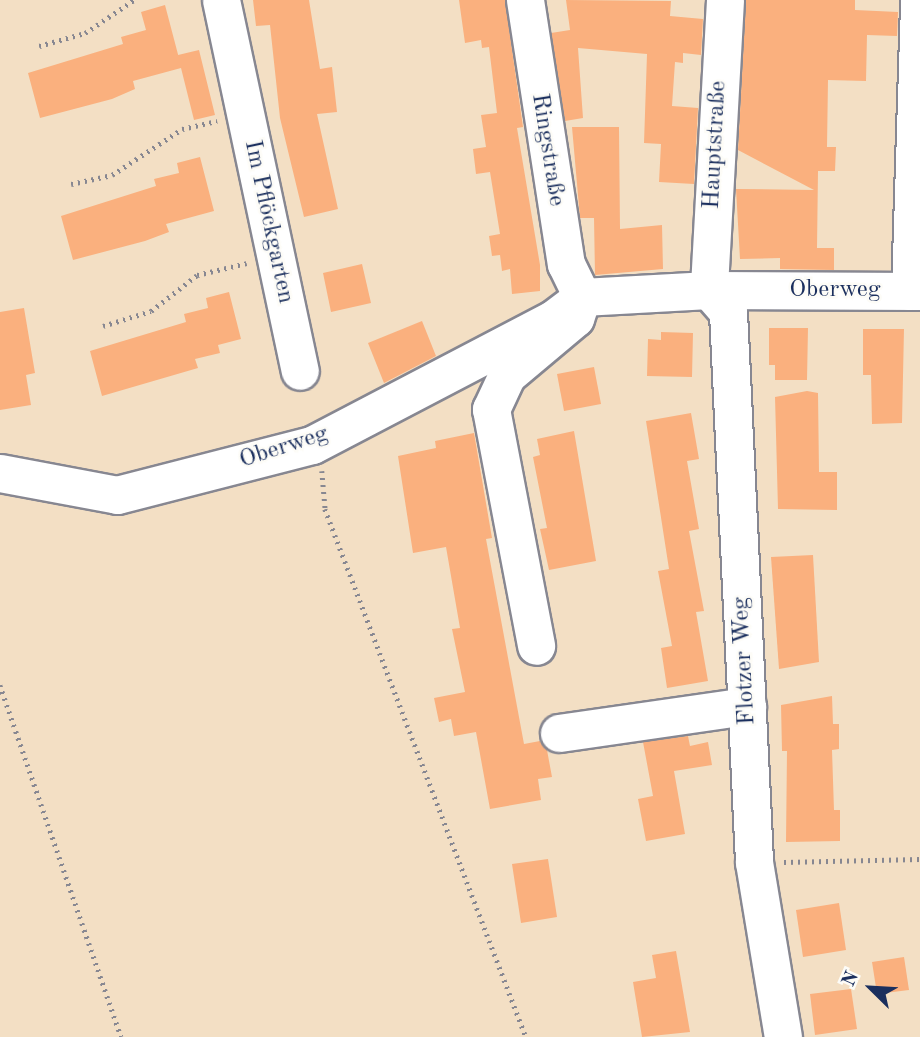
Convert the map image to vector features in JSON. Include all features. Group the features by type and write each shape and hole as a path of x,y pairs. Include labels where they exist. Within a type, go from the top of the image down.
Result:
{"street":[{"name":"Im Pflöckgarten","path":"221,0 300,371"},
{"name":"Ringstraße","path":"525,0 566,264 582,298"},
{"name":"Hauptstraße","path":"709,290 725,0"},
{"path":"915,291 919,0"},
{"name":"Oberweg","path":"0,474 117,495 312,445 553,318 582,298 709,290 915,291"},
{"name":"Flotzer Weg","path":"709,290 728,312 754,862 783,1037"},
{"path":"536,646 491,409 507,375 575,318 582,298"},
{"path":"559,733 747,706"}],"path":[{"path":"38,46 85,33 134,0"},
{"path":"71,184 112,175 182,128 245,115"},
{"path":"103,326 151,311 197,275 275,256"},
{"path":"312,445 325,479 325,509 526,1037"},
{"path":"0,685 121,1037"},
{"path":"754,862 920,859"}],"building":[{"path":"253,0 309,0 320,69 332,67 337,112 317,114 338,209 304,217 280,118 270,25 256,26"},
{"path":"459,0 505,0 523,127 517,128 540,265 540,291 512,294 510,269 502,271 500,255 492,256 489,236 500,234 490,172 476,174 473,149 486,147 481,115 497,113 489,47 482,48 481,40 465,43"},
{"path":"566,0 671,1 670,16 703,19 701,55 683,53 683,63 675,62 672,106 698,108 694,184 659,182 661,144 644,143 647,54 578,48 583,118 565,121 551,33 570,30"},
{"path":"746,0 855,0 855,10 898,12 897,36 867,35 866,81 828,80 827,147 836,147 835,171 818,171 817,248 834,248 834,270 780,269 780,258 740,259 736,189 814,190 738,150"},
{"path":"165,5 178,55 199,50 215,115 194,120 181,68 133,81 135,89 112,99 40,118 28,73 123,44 121,37 146,30 141,12"},
{"path":"572,127 619,127 620,229 662,225 663,269 595,275 594,218 580,218"},
{"path":"200,157 214,211 166,224 169,232 145,241 73,260 61,216 156,186 154,179 179,173 177,163"},
{"path":"362,264 371,303 331,312 323,273"},
{"path":"229,292 241,339 218,345 220,353 195,359 198,368 102,396 90,351 186,322 184,314 208,308 206,298"},
{"path":"24,308 35,373 26,375 31,405 0,410 0,312"},
{"path":"422,321 436,356 384,383 368,343"},
{"path":"769,328 808,328 807,380 775,380 775,365 769,365"},
{"path":"863,329 904,329 902,423 872,424 871,375 863,375"},
{"path":"661,332 693,333 692,377 647,376 648,339 661,340"},
{"path":"594,367 601,404 564,411 557,374"},
{"path":"807,391 818,393 819,472 837,472 837,510 778,509 775,397"},
{"path":"691,413 699,459 687,461 699,529 689,531 704,611 696,612 708,681 667,688 661,648 672,646 658,571 669,569 646,421"},
{"path":"574,431 596,561 549,570 540,529 547,528 533,457 540,455 537,439"},
{"path":"474,433 492,538 486,539 524,744 540,741 547,750 552,777 538,779 541,800 490,809 476,732 454,736 451,719 439,722 434,698 465,692 452,629 460,628 446,547 413,553 398,456 436,448 435,441"},
{"path":"813,555 819,662 779,669 771,557"},
{"path":"832,696 833,724 839,724 839,749 832,750 834,810 840,810 840,841 786,842 787,751 782,751 781,705"},
{"path":"688,736 690,746 708,742 712,765 674,771 685,834 646,841 638,799 653,796 643,742"},
{"path":"548,859 557,917 521,923 512,864"},
{"path":"839,903 846,950 803,957 796,910"},
{"path":"676,951 690,1032 642,1037 633,982 656,978 652,955"},
{"path":"904,957 909,990 877,994 872,962"},
{"path":"851,989 857,1029 815,1035 810,994"}]}
